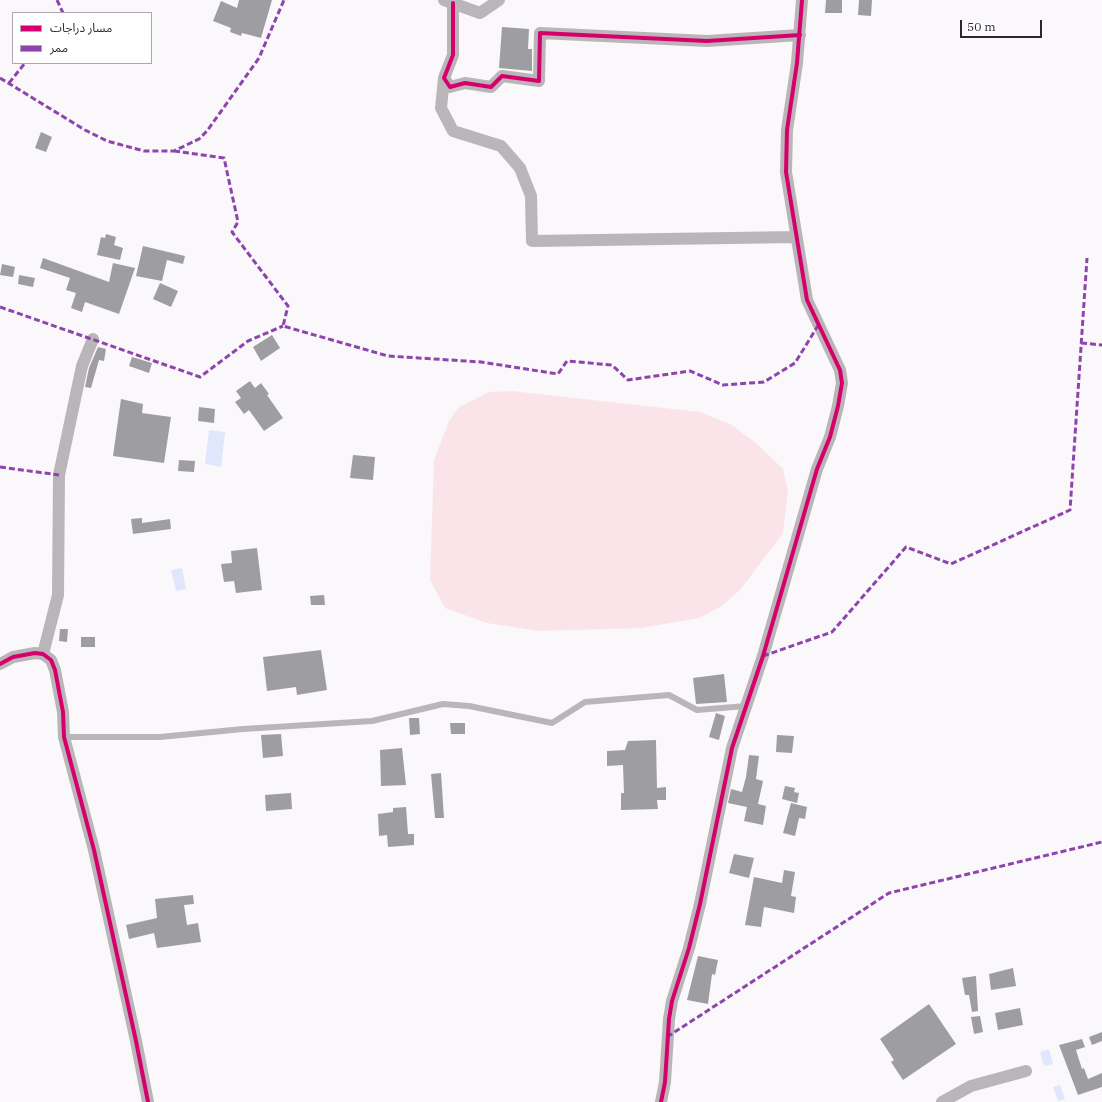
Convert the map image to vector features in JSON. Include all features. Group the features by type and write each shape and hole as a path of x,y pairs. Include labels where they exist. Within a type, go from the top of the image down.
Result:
{"street":[{"path":"499,0 480,13 448,2 453,55 444,78 441,108 453,131 501,146 520,168 531,196 532,242 796,237"},
{"path":"661,1102 665,1082 669,1019 672,1001 689,948 732,748 763,656 817,469 830,438 842,383 838,365 807,300 786,172 786,150 800,35 802,0"},
{"path":"444,78 450,87 465,83 491,87 502,76 539,81 540,33 707,41 800,35"},
{"path":"43,654 58,595 59,475 82,366 93,340"},
{"path":"0,664 5,660 26,653 43,654 51,660 56,670 63,712 64,737 94,850 136,1040 148,1102"},
{"path":"942,1102 970,1086 1026,1071"}],"lane":[{"path":"64,737 160,738 244,729 372,721 443,704 469,706 552,723 586,702 669,695 697,710 746,706"}],"shaded area":[{"path":"512,391 700,412 732,425 757,444 783,469 788,491 783,533 740,590 722,606 699,618 642,628 538,631 487,623 445,608 430,580 434,460 449,421 459,407 489,392"}],"water":[{"path":"209,430 225,432 221,467 205,464"},
{"path":"182,568 186,589 176,591 171,570"},
{"path":"1049,1049 1053,1064 1044,1066 1040,1052"},
{"path":"1060,1085 1065,1099 1058,1101 1053,1087"}],"building":[{"path":"239,0 272,0 261,38 242,33 241,36 230,32 231,28 213,21 221,1 237,8"},
{"path":"826,0 842,0 842,13 825,13"},
{"path":"859,0 872,0 871,16 858,15"},
{"path":"502,27 529,29 528,49 532,49 532,71 499,68"},
{"path":"41,132 52,137 46,152 35,148"},
{"path":"106,234 116,237 114,245 123,248 120,260 97,255 101,237 105,238"},
{"path":"143,246 185,256 183,264 167,260 162,281 136,276"},
{"path":"43,258 109,282 113,263 135,268 119,314 85,302 82,312 71,308 76,293 66,290 70,278 40,268"},
{"path":"2,264 15,267 13,277 0,275"},
{"path":"19,275 35,278 33,287 18,284"},
{"path":"160,283 178,291 171,307 153,299"},
{"path":"272,335 280,348 261,361 253,347"},
{"path":"98,347 106,349 104,361 99,360 91,388 85,387 89,368"},
{"path":"132,357 152,363 149,373 129,366"},
{"path":"250,381 255,388 261,383 269,394 267,395 283,418 264,431 249,410 244,414 235,402 241,398 236,391"},
{"path":"121,399 143,404 142,413 171,417 164,463 113,456"},
{"path":"199,407 215,409 214,423 198,421"},
{"path":"353,455 375,457 373,480 350,478"},
{"path":"179,460 195,461 194,472 178,471"},
{"path":"142,518 142,523 170,519 171,529 133,534 131,519"},
{"path":"257,548 262,590 236,593 234,581 224,582 221,564 232,563 231,551"},
{"path":"324,595 325,605 311,605 310,596"},
{"path":"60,629 68,629 67,642 59,641"},
{"path":"81,637 95,637 95,647 81,647"},
{"path":"321,650 327,690 297,695 296,687 267,691 263,657"},
{"path":"724,674 727,702 696,704 693,678"},
{"path":"716,713 725,716 719,740 709,737"},
{"path":"409,718 419,718 420,734 410,735"},
{"path":"450,723 465,723 465,734 451,734"},
{"path":"281,734 283,756 263,758 261,735"},
{"path":"777,735 794,736 792,753 776,752"},
{"path":"656,740 657,788 666,787 666,800 657,800 658,809 621,810 621,793 624,793 623,765 607,766 607,751 625,750 628,741"},
{"path":"402,748 406,785 381,786 380,750"},
{"path":"749,755 759,756 756,779 763,781 758,804 766,806 763,825 744,821 747,807 728,803 731,789 742,792"},
{"path":"441,773 444,818 435,818 431,774"},
{"path":"785,786 795,788 794,792 799,793 797,803 782,799"},
{"path":"291,793 292,809 266,811 265,795"},
{"path":"791,803 807,807 805,819 799,818 795,836 783,833"},
{"path":"406,807 408,834 414,834 414,845 388,847 387,835 379,836 378,814 393,812 393,808"},
{"path":"734,854 754,858 749,878 729,873"},
{"path":"784,870 795,872 791,896 796,897 794,913 764,907 761,927 745,925 754,877 782,883"},
{"path":"193,895 194,904 184,905 187,925 198,923 201,942 157,948 154,933 129,939 126,925 157,918 155,899"},
{"path":"698,956 718,960 715,975 712,974 708,1004 687,1000"},
{"path":"1013,968 1016,986 991,990 989,974"},
{"path":"976,976 978,1011 972,1012 969,995 965,995 962,978"},
{"path":"929,1004 956,1044 903,1080 891,1062 894,1060 880,1039"},
{"path":"1020,1008 1023,1025 998,1030 995,1013"},
{"path":"980,1016 983,1032 974,1034 971,1017"},
{"path":"1102,1032 1102,1041 1092,1045 1089,1037"},
{"path":"1082,1039 1085,1047 1076,1050 1082,1069 1084,1068 1088,1079 1102,1073 1102,1087 1078,1095 1059,1045"}],"marked path":[{"path":"57,0 63,12"},
{"path":"0,78 85,130 107,141 144,151 174,151 199,139 207,131 259,58 284,0"},
{"path":"9,83 24,64"},
{"path":"174,151 224,158 238,222 232,232 288,306 283,326 388,356 481,362 558,374 567,361 612,365 628,380 690,371 723,385 764,382 795,363 819,324"},
{"path":"763,656 832,632 906,547 951,564 1070,510 1087,258"},
{"path":"0,307 200,377 248,341 283,326"},
{"path":"1081,343 1102,345"},
{"path":"0,467 59,475"},
{"path":"667,1037 889,893 1102,842"}],"cycle path":[{"path":"661,1102 665,1082 669,1019 672,1001 689,948 700,904 732,748 763,656 817,469 830,437 842,383 840,370 807,300 786,172 787,130 797,63 802,0"},
{"path":"453,3 453,55 444,78 450,87 465,83 491,87 502,76 539,81 540,33 707,41 800,35"},
{"path":"0,664 13,657 35,653 43,654 51,660 55,670 63,712 64,737 94,850 148,1102"}]}
